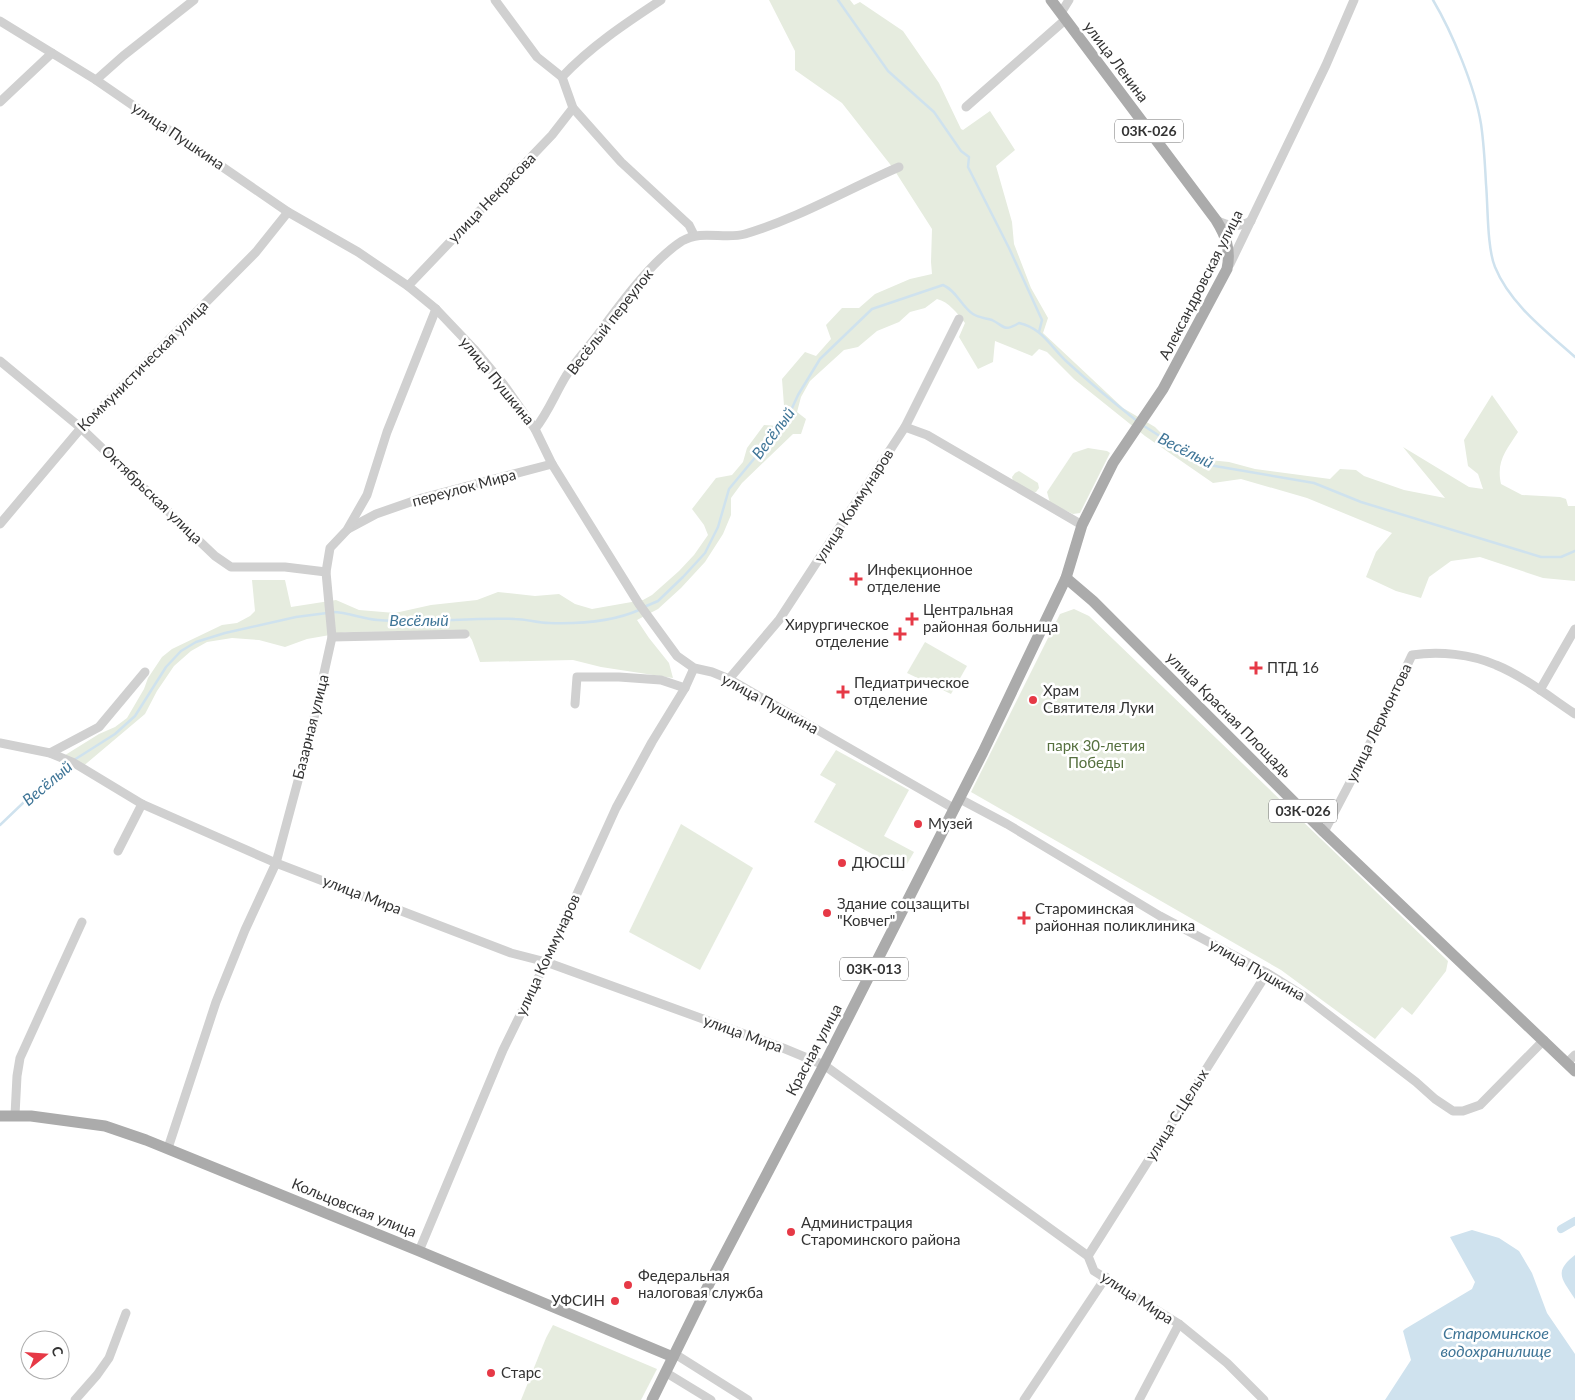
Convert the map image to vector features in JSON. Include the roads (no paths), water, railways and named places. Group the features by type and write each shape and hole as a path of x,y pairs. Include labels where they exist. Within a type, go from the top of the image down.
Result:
{"main road":[{"name":"улица Ленина","path":"1050,0 1216,220 1228,244 1229,259 1227,269"},
{"name":"Александровская улица","path":"1066,578 1082,525 1113,463 1163,389 1227,269"},
{"name":"Красная улица","path":"652,1400 713,1276 824,1065 957,804 1011,696 1066,578"},
{"name":"улица Красная Площадь","path":"1066,578 1093,601 1324,832 1544,1040 1572,1063"},
{"name":"Кольцовская улица","path":"0,1116 15,1115 51,1118 105,1126 168,1148 674,1356"}],"street":[{"path":"96,80 122,56 194,0"},
{"path":"495,0 537,57 562,78 573,108 621,162 689,225 694,235 738,235 784,221 898,167"},
{"path":"562,78 583,57 661,0"},
{"path":"966,107 1063,16 1069,0"},
{"name":"Александровская улица","path":"1227,269 1326,64 1354,0"},
{"name":"улица Пушкина","path":"0,21 96,80 288,212 358,252 408,286 436,310 474,349 504,385 535,429 552,464 644,612 677,656 694,668 712,672 729,679 957,804 1007,824 1160,916 1267,973 1304,996 1416,1082 1445,1108 1453,1111 1463,1111 1480,1105 1544,1040"},
{"path":"0,102 52,53"},
{"name":"улица Некрасова","path":"408,286 552,135 573,108"},
{"name":"Коммунистическая улица","path":"0,524 82,428 256,252 288,212"},
{"path":"1216,220 1230,226 1237,226 1251,221"},
{"name":"Весёлый переулок","path":"535,429 543,419 566,376 624,300 663,256 683,240 694,235"},
{"name":"Базарная улица","path":"168,1148 216,1002 245,930 276,863 310,736 332,637 326,572 330,548 347,530 363,504 387,432 436,310"},
{"name":"улица Коммунаров","path":"729,679 779,620 906,426 959,320"},
{"name":"Октябрьская улица","path":"0,361 82,428 215,556 231,567 285,567 326,572"},
{"path":"906,426 927,435 1082,525"},
{"name":"переулок Мира","path":"347,530 376,514 422,498 552,464"},
{"path":"363,504 368,513 376,514"},
{"path":"1540,690 1575,630"},
{"path":"332,637 465,634"},
{"name":"улица Лермонтова","path":"1324,832 1365,754 1412,656 1441,653 1496,665 1540,690 1575,714"},
{"name":"улица Коммунаров","path":"419,1251 503,1050 546,962 616,808 647,750 685,688 694,668"},
{"path":"50,753 99,727 145,672"},
{"path":"575,704 577,677 619,677 660,680 685,688"},
{"name":"улица Мира","path":"0,743 50,753 70,762 142,804 276,863 511,953 546,962 824,1065 1088,1256 1094,1271 1179,1324 1227,1362 1264,1400"},
{"path":"118,851 142,804"},
{"path":"15,1115 20,1058 82,922"},
{"name":"улица С.Целых","path":"1088,1256 1267,973"},
{"path":"1024,1400 1106,1277"},
{"path":"75,1400 110,1358 123,1312"},
{"path":"1139,1400 1179,1324"},
{"name":"Кольцовская улица","path":"674,1356 744,1399"},
{"path":"665,1372 710,1400"}],"water":[{"name":"Староминское водохранилище","path":"1472,1230 1499,1238 1519,1251 1532,1273 1547,1313 1575,1354 1575,1400 1385,1400 1411,1360 1403,1331 1472,1289 1475,1282 1450,1237"},
{"path":"1575,1255 1575,1299 1563,1281 1562,1271 1568,1261"}],"waterway":[{"path":"838,0 888,71 934,112 961,151 969,157 968,167 1009,248 1042,320 1039,332"},
{"path":"1433,0 1462,60 1478,109 1484,146 1489,238 1495,267 1519,305 1575,357"},
{"name":"Весёлый","path":"644,607 658,601 705,553 718,527 729,489 787,419 798,395 820,359 872,309 943,285 952,291 965,307 975,315 992,320 1005,328 1019,323 1027,325 1040,333 1075,369 1137,421"},
{"name":"Весёлый","path":"1144,426 1191,456 1209,465 1314,483 1361,502 1541,557 1561,557 1575,551"},
{"name":"Весёлый","path":"333,612 395,621 519,619 560,623 606,620 639,610"},
{"name":"Весёлый","path":"74,760 115,734 135,716 166,667 181,651 196,642 225,633 296,617 327,613"},
{"name":"Весёлый","path":"0,825 46,781 68,764"},
{"path":"1561,1229 1575,1221"}],"place":[{"name":"Инфекционное отделение","path":"856,579"},
{"name":"Центральная районная больница","path":"912,619"},
{"name":"Хирургическое отделение","path":"900,634"},
{"name":"ПТД 16","path":"1256,668"},
{"name":"Педиатрическое отделение","path":"843,692"},
{"name":"Храм Святителя Луки","path":"1033,700"},
{"name":"Музей","path":"918,824"},
{"name":"ДЮСШ","path":"842,863"},
{"name":"Здание соцзащиты \"Ковчег\"","path":"827,913"},
{"name":"Староминская районная поликлиника","path":"1024,918"},
{"name":"Администрация Староминского района","path":"791,1232"},
{"name":"Федеральная налоговая служба","path":"628,1285"},
{"name":"УФСИН","path":"615,1301"},
{"name":"Старс","path":"491,1373"}],"park label":[{"name":"парк 30-летия Победы","path":"1096,754"}]}
